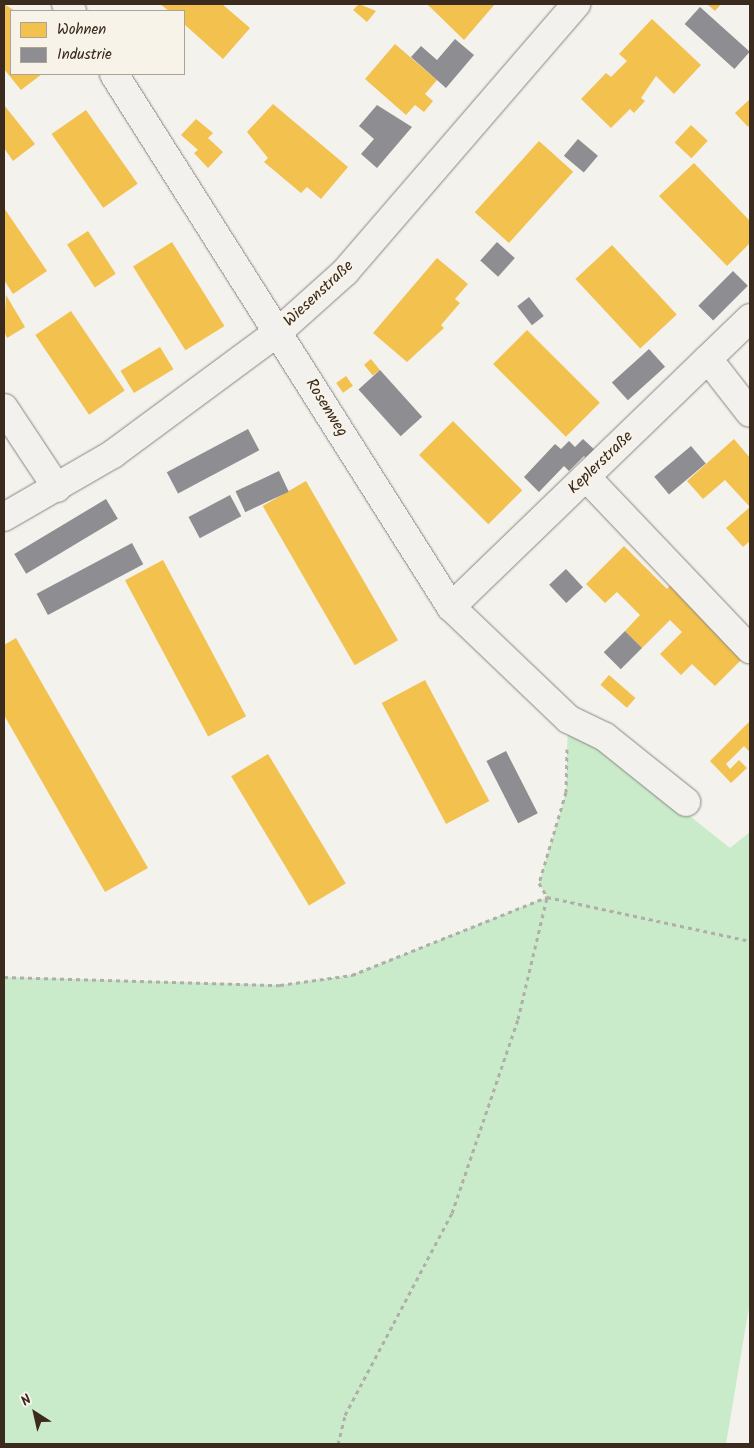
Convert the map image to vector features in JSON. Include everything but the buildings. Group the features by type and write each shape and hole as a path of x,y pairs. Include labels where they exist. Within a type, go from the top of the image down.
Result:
{"street":[{"name":"Wiesenstraße","path":"4,517 113,454 278,332 345,272 576,4"},
{"name":"Rosenweg","path":"115,75 451,607 568,719 605,737 686,802"},
{"name":"Keplerstraße","path":"451,607 750,318"},
{"path":"708,359 750,413"},
{"path":"4,408 57,488"},
{"path":"586,476 750,649"}],"path":[{"path":"338,1444 345,1415 452,1213 518,1019 547,897 539,883 566,792 568,719"},
{"path":"4,977 280,985 352,975 547,897 750,941"}],"green space":[{"path":"568,719 730,848 750,832 750,1301 726,1444 4,1444 4,977 280,985 352,975 547,897 539,883 566,792"}]}
